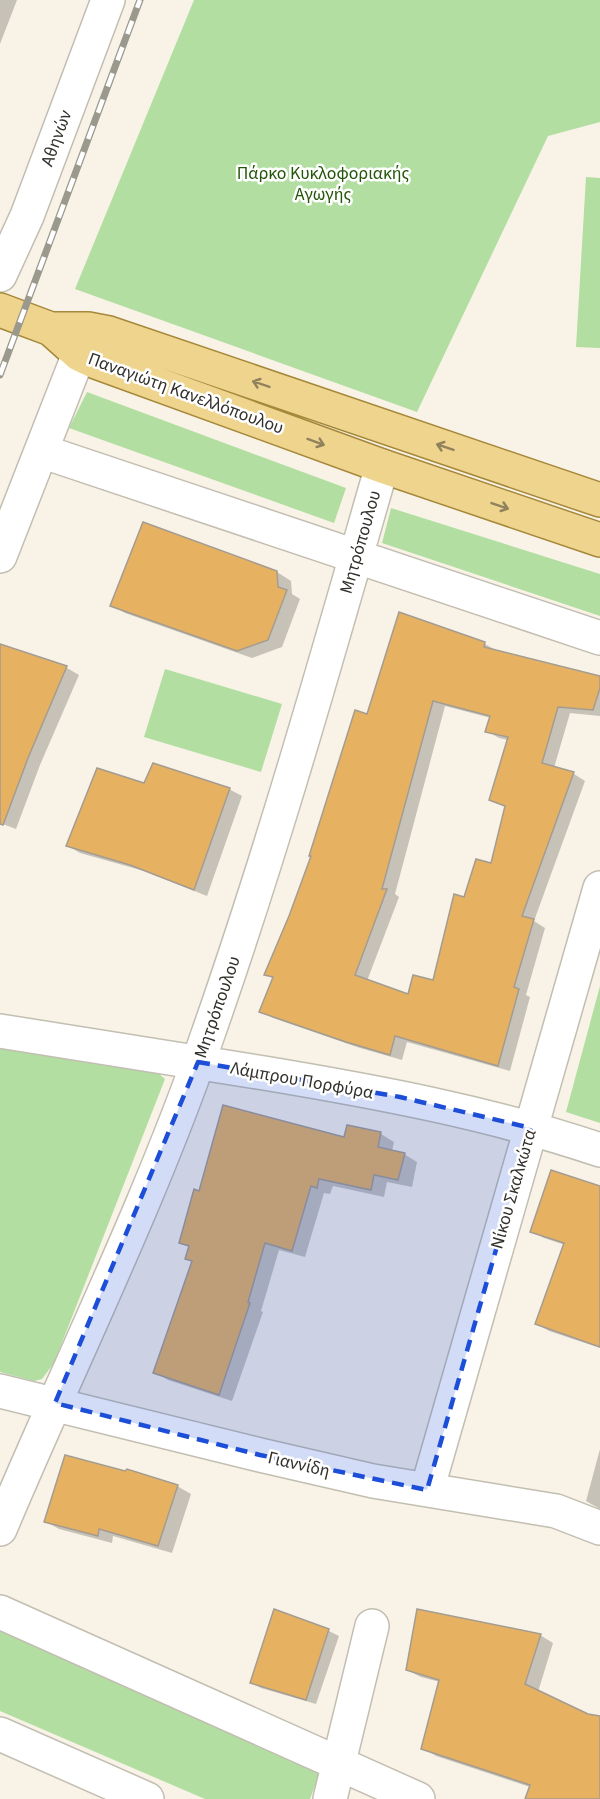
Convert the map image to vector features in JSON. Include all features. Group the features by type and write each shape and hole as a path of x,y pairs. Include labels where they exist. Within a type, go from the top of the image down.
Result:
{"main road":[{"path":"0,310 51,329"},
{"name":"Παναγιώτη Κανελλόπουλου","path":"51,329 88,328 109,333 600,500"},
{"name":"Παναγιώτη Κανελλόπουλου","path":"51,329 79,354 96,362 382,466 600,540"}],"street":[{"name":"Αθηνών","path":"0,275 27,216 108,0"},
{"path":"0,556 79,354"},
{"path":"41,450 600,638"},
{"name":"Μητρόπουλου","path":"0,1529 150,1183 198,1062 270,844 382,466"},
{"name":"Νίκου Σκαλκώτα","path":"427,1490 531,1128 594,935 600,888"},
{"name":"Λάμπρου Πορφύρα","path":"0,1032 198,1062 400,1097 531,1128 600,1150"},
{"name":"Γιαννίδη","path":"0,1390 373,1481 556,1510 600,1528"},
{"path":"0,1612 418,1799"},
{"path":"330,1799 372,1626"},
{"path":"0,1734 147,1799"}],"highlighted area":[{"path":"198,1062 400,1097 531,1128 427,1490 260,1455 55,1403"}],"green space":[{"name":"Πάρκο Κυκλοφοριακής Αγωγής","path":"194,0 600,0 600,122 548,136 417,412 75,289"},
{"path":"586,177 600,178 600,348 576,347"},
{"path":"87,392 346,488 334,523 69,428"},
{"path":"391,508 600,574 600,616 382,543"},
{"path":"165,669 282,704 261,772 144,737"},
{"path":"600,986 600,1123 566,1112"},
{"path":"0,1048 158,1073 165,1079 54,1363 42,1379 34,1381 0,1372"},
{"path":"0,1628 320,1772 310,1799 205,1799 0,1711"}],"building":[{"path":"143,522 277,571 278,587 287,590 268,640 237,651 110,606"},
{"path":"399,612 485,642 484,647 600,676 600,688 593,710 558,707 542,763 574,772 522,916 534,919 514,987 519,989 498,1066 395,1036 390,1055 259,1012 273,977 264,975 311,856 309,856 355,710 367,714","holes":["433,701 490,716 485,732 508,737 489,800 505,806 491,863 476,859 464,897 454,894 433,980 413,975 408,994 355,975 387,889 382,889"]},
{"path":"0,644 67,666 28,758 3,825 0,824"},
{"path":"153,763 230,788 194,890 130,865 66,846 97,768 144,783"},
{"path":"223,1105 344,1137 347,1125 381,1132 378,1147 405,1153 398,1180 374,1175 371,1190 319,1179 317,1188 311,1186 292,1251 265,1243 248,1302 250,1303 219,1395 153,1373 192,1261 185,1259 189,1246 179,1243 194,1189 199,1191"},
{"path":"551,1170 600,1186 600,1347 535,1324 564,1243 530,1232"},
{"path":"65,1455 125,1471 127,1469 178,1485 158,1546 99,1529 98,1536 44,1522"},
{"path":"274,1609 329,1629 306,1700 250,1683"},
{"path":"417,1609 541,1634 525,1684 588,1714 600,1716 600,1799 525,1799 530,1785 421,1749 439,1680 406,1670"}],"railway":[{"path":"0,375 140,0"}]}
